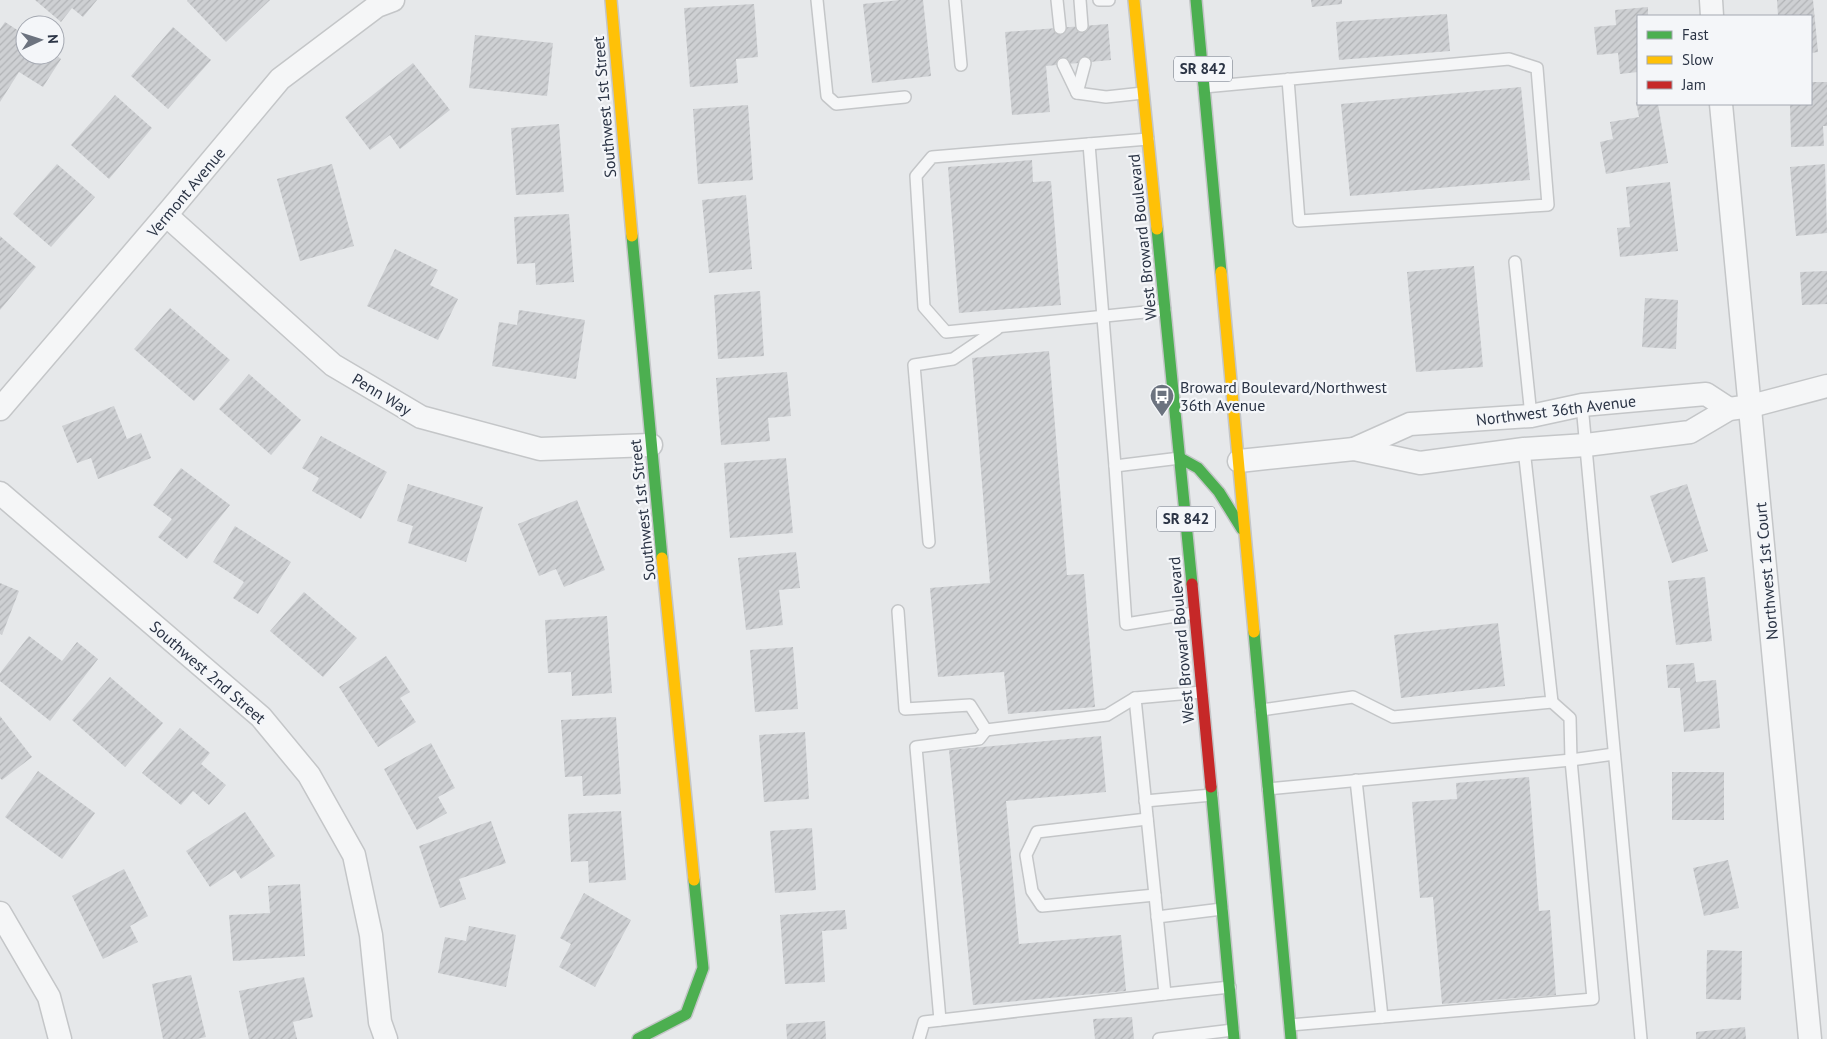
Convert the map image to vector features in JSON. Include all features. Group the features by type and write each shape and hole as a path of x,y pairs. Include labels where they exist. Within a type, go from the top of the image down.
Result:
{"main road":[{"name":"Southwest 1st Street","path":"611,0 703,968 686,1014 638,1039"},
{"name":"West Broward Boulevard","path":"1134,0 1166,310 1234,1034"},
{"name":"SR 842","path":"1196,0 1291,1039"},
{"path":"1180,458 1198,468 1220,492 1246,535"}],"street":[{"name":"Vermont Avenue","path":"0,409 280,79 377,6 393,0"},
{"path":"1711,0 1712,15"},
{"name":"Northwest 1st Court","path":"1721,105 1810,1039"},
{"name":"Penn Way","path":"166,215 333,365 421,418 540,449 652,445"},
{"name":"Northwest 36th Avenue","path":"1239,461 1354,449 1420,463 1524,449 1586,445 1690,432 1728,408 1751,406 1827,386"},
{"name":"Northwest 36th Avenue","path":"1354,449 1410,424 1531,416 1582,405 1706,394 1728,408"},
{"name":"Southwest 2nd Street","path":"0,493 261,716 309,775 354,855 371,935 380,1022 386,1039"},
{"path":"0,913 49,997 60,1039"}],"lane":[{"path":"817,0 827,96 836,104 905,97"},
{"path":"955,0 961,65"},
{"path":"1057,0 1060,28"},
{"path":"1080,0 1082,26"},
{"path":"1099,0 1109,0"},
{"path":"1058,14 1080,12"},
{"path":"1204,87 1288,79 1509,60 1537,68 1548,205 1300,221 1288,79"},
{"path":"1077,93 1085,63"},
{"path":"1063,64 1077,93"},
{"path":"1077,93 1106,98 1144,92"},
{"path":"1148,139 932,157 916,176 924,307 946,332 1166,310"},
{"path":"1089,144 1126,624 1195,612"},
{"path":"1515,262 1531,416"},
{"path":"929,542 914,365 954,359 999,328"},
{"path":"1582,405 1641,1039"},
{"path":"1290,1025 1593,999 1571,760 1570,718 1552,702 1524,449"},
{"path":"1115,466 1180,458"},
{"path":"898,611 905,709 970,705 986,730"},
{"path":"940,1020 916,747 979,739 986,730 1107,715 1135,698 1202,692"},
{"path":"1261,710 1353,697 1393,717 1552,702"},
{"path":"1135,698 1165,994"},
{"path":"1268,789 1571,760 1614,754"},
{"path":"1356,780 1382,1017"},
{"path":"1145,801 1212,795"},
{"path":"1148,819 1037,832 1026,855 1032,891 1042,906 1155,895"},
{"path":"1157,917 1222,909"},
{"path":"919,1039 924,1022 1230,987"},
{"path":"1160,1039 1234,1034"}],"building":[{"path":"35,0 97,0 83,17 72,8 65,17 65,15 53,15"},
{"path":"188,0 270,0 226,42"},
{"path":"900,0 923,0 931,76 872,83 863,4"},
{"path":"1311,0 1342,0 1342,4 1312,7"},
{"path":"1777,0 1813,0 1818,52 1812,53 1812,15 1778,15"},
{"path":"754,4 758,57 736,59 738,83 690,87 684,8"},
{"path":"1648,7 1648,15 1637,15 1637,72 1620,74 1618,53 1597,55 1594,27 1616,25 1615,10"},
{"path":"1447,14 1450,51 1339,60 1336,22"},
{"path":"5,22 15,28 15,65 57,65 43,87 19,72 0,102 0,29"},
{"path":"1108,24 1111,60 1046,66 1050,112 1012,115 1005,32"},
{"path":"173,27 211,60 168,109 131,76"},
{"path":"475,35 553,43 547,96 469,88"},
{"path":"413,63 450,110 400,149 390,135 370,150 345,117"},
{"path":"1812,82 1827,82 1827,126 1823,126 1824,146 1791,147 1790,105 1812,105"},
{"path":"1521,87 1530,180 1350,196 1341,104"},
{"path":"115,95 152,128 109,179 71,145"},
{"path":"1636,102 1637,105 1658,105 1668,163 1606,174 1600,142 1613,139 1610,122 1639,117"},
{"path":"748,105 753,180 698,184 693,109"},
{"path":"559,124 564,192 516,195 511,128"},
{"path":"1032,160 1033,182 1051,181 1061,305 959,313 948,167"},
{"path":"57,164 95,197 51,247 13,214"},
{"path":"332,164 354,246 300,261 277,179"},
{"path":"1825,164 1827,233 1796,236 1790,167"},
{"path":"1670,182 1678,251 1620,257 1617,228 1630,227 1626,187"},
{"path":"746,195 752,269 709,273 702,200"},
{"path":"569,214 574,282 536,285 535,263 517,264 514,217"},
{"path":"0,236 36,267 0,310"},
{"path":"395,249 438,270 430,285 458,299 438,340 367,306"},
{"path":"1474,266 1483,367 1416,372 1407,272"},
{"path":"1827,271 1827,304 1802,305 1800,272"},
{"path":"760,291 764,356 718,359 714,295"},
{"path":"1645,298 1678,300 1676,349 1642,347"},
{"path":"170,308 230,360 194,401 134,349"},
{"path":"519,310 585,320 576,379 492,366 499,322 517,325"},
{"path":"1049,351 1067,575 1084,574 1095,707 1008,714 1004,672 938,677 930,588 990,583 972,358"},
{"path":"787,372 791,416 768,418 770,441 721,445 716,378"},
{"path":"249,374 301,420 271,455 219,409"},
{"path":"114,406 127,439 141,433 151,458 98,479 91,458 77,463 62,426"},
{"path":"321,436 387,472 361,519 312,491 319,478 302,468"},
{"path":"786,458 793,533 730,538 724,463"},
{"path":"181,468 230,505 187,559 158,537 172,519 153,505"},
{"path":"408,484 483,507 466,562 408,543 413,526 397,521"},
{"path":"1687,484 1708,551 1672,563 1650,496"},
{"path":"577,500 605,570 564,587 556,569 539,576 518,524"},
{"path":"235,526 291,562 258,614 233,598 244,582 213,562"},
{"path":"796,552 800,588 779,590 783,625 746,630 738,558"},
{"path":"1705,577 1712,641 1676,645 1668,581"},
{"path":"0,583 19,591 2,635 0,634"},
{"path":"304,592 357,638 323,677 270,631"},
{"path":"607,616 612,693 572,696 571,672 548,673 545,620"},
{"path":"1498,623 1505,686 1401,698 1394,635"},
{"path":"29,636 62,661 77,642 98,659 50,721 0,681 0,673"},
{"path":"793,647 798,709 755,712 750,650"},
{"path":"386,656 410,692 400,698 416,722 378,747 339,687"},
{"path":"1694,663 1696,682 1716,680 1720,728 1684,732 1680,688 1668,688 1666,665"},
{"path":"110,677 163,723 125,767 72,720"},
{"path":"0,716 32,757 2,780 0,778"},
{"path":"616,717 621,794 583,796 582,776 565,777 561,720"},
{"path":"180,728 210,753 201,764 226,785 209,805 193,791 181,805 142,773"},
{"path":"805,732 809,799 764,802 759,735"},
{"path":"1101,736 1106,792 1006,801 1019,944 1121,935 1126,991 973,1005 949,750"},
{"path":"431,743 455,788 438,797 447,813 417,830 384,769"},
{"path":"38,771 95,813 62,859 5,817"},
{"path":"1672,772 1724,772 1724,820 1672,820"},
{"path":"1529,777 1539,911 1550,910 1556,995 1442,1004 1433,897 1420,898 1412,802 1457,799 1456,783"},
{"path":"621,811 626,880 589,883 588,861 571,862 568,814"},
{"path":"245,812 275,856 241,879 235,870 210,887 186,851"},
{"path":"491,821 506,863 459,879 466,899 440,908 419,846"},
{"path":"812,828 816,890 775,893 770,831"},
{"path":"1728,860 1739,908 1704,916 1693,868"},
{"path":"124,869 148,916 130,926 138,942 103,959 72,896"},
{"path":"300,884 305,956 233,961 229,915 270,913 268,886"},
{"path":"584,893 631,920 595,987 559,967 571,944 560,938"},
{"path":"845,910 847,929 822,931 825,982 785,984 780,915"},
{"path":"469,926 516,935 506,987 438,973 445,937 466,941"},
{"path":"1707,950 1742,951 1741,1000 1706,999"},
{"path":"191,975 206,1037 197,1039 163,1039 152,984"},
{"path":"304,977 313,1017 293,1022 297,1039 249,1039 239,991"},
{"path":"1132,1017 1134,1039 1095,1039 1093,1019"},
{"path":"825,1021 826,1039 787,1039 786,1024"},
{"path":"1745,1027 1746,1039 1696,1039 1696,1032"}],"traffic: fast":[{"path":"1196,0 1221,272"},
{"path":"1157,229 1192,584"},
{"path":"632,236 662,558"},
{"path":"1180,458 1198,468 1219,492 1242,529"},
{"path":"1254,632 1291,1039"},
{"path":"1211,787 1234,1039"},
{"path":"638,1039 686,1014 703,968 694,880"}],"traffic: slow":[{"path":"611,0 632,236"},
{"path":"1134,0 1157,229"},
{"path":"1221,272 1254,632"},
{"path":"662,558 694,880"}],"traffic: jam":[{"path":"1192,584 1211,787"}],"place":[{"name":"Broward Boulevard/Northwest 36th Avenue","path":"1162,417"}]}
